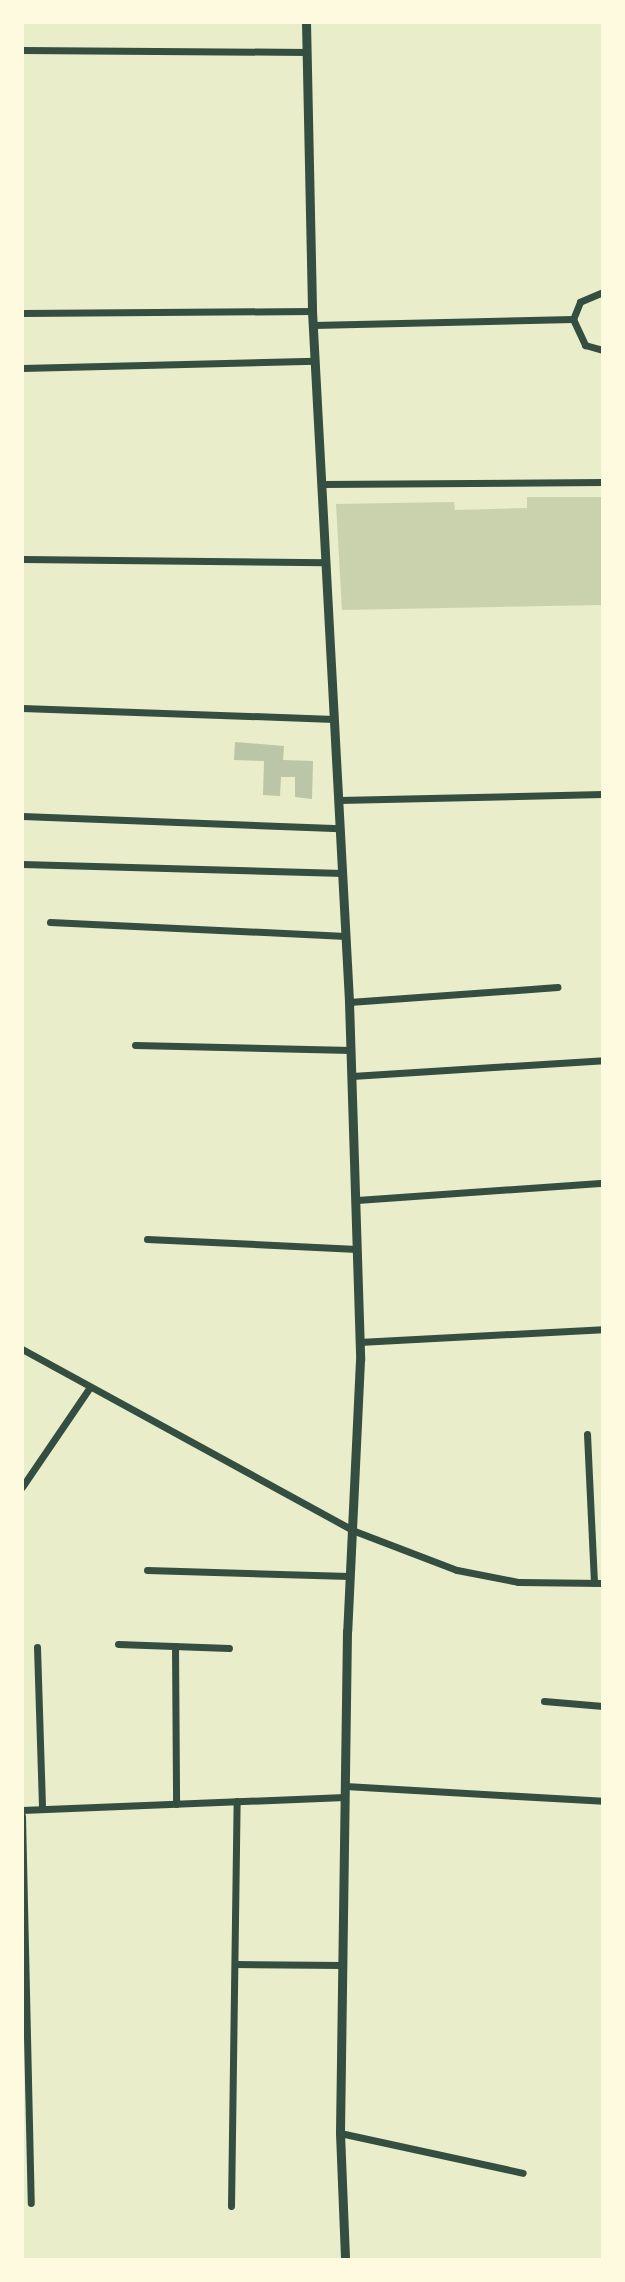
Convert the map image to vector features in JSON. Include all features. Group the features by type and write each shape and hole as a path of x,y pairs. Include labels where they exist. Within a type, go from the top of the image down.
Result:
{"street":[{"path":"306,22 312,311 343,873 357,1200 359,1342 349,1576 340,2133 345,2260"},
{"path":"22,50 307,52"},
{"path":"603,292 580,302 573,319 585,345 603,350"},
{"path":"22,313 312,311"},
{"path":"313,325 573,319"},
{"path":"22,368 315,361"},
{"path":"322,484 603,482"},
{"path":"22,559 325,562"},
{"path":"22,708 334,719"},
{"path":"339,800 603,794"},
{"path":"22,816 340,828"},
{"path":"22,864 343,873"},
{"path":"50,922 346,936"},
{"path":"349,1002 557,987"},
{"path":"135,1045 351,1050"},
{"path":"352,1076 603,1060"},
{"path":"357,1200 603,1183"},
{"path":"147,1239 357,1249"},
{"path":"359,1342 603,1329"},
{"path":"22,1349 352,1530 457,1570 518,1582 598,1583 587,1434"},
{"path":"22,1487 90,1387"},
{"path":"147,1570 349,1576"},
{"path":"118,1644 229,1648"},
{"path":"175,1646 176,1804"},
{"path":"37,1647 42,1809"},
{"path":"544,1701 603,1706"},
{"path":"345,1786 603,1801"},
{"path":"31,2203 22,1813 42,1809 345,1797"},
{"path":"231,2206 237,1801"},
{"path":"235,1964 342,1965"},
{"path":"340,2133 523,2173"}],"green space":[{"path":"527,497 603,497 603,605 342,610 336,504 454,502 455,510 527,508"}],"building":[{"path":"235,742 284,746 283,760 313,761 312,799 295,797 295,777 281,777 280,796 263,795 264,761 234,760"}]}
